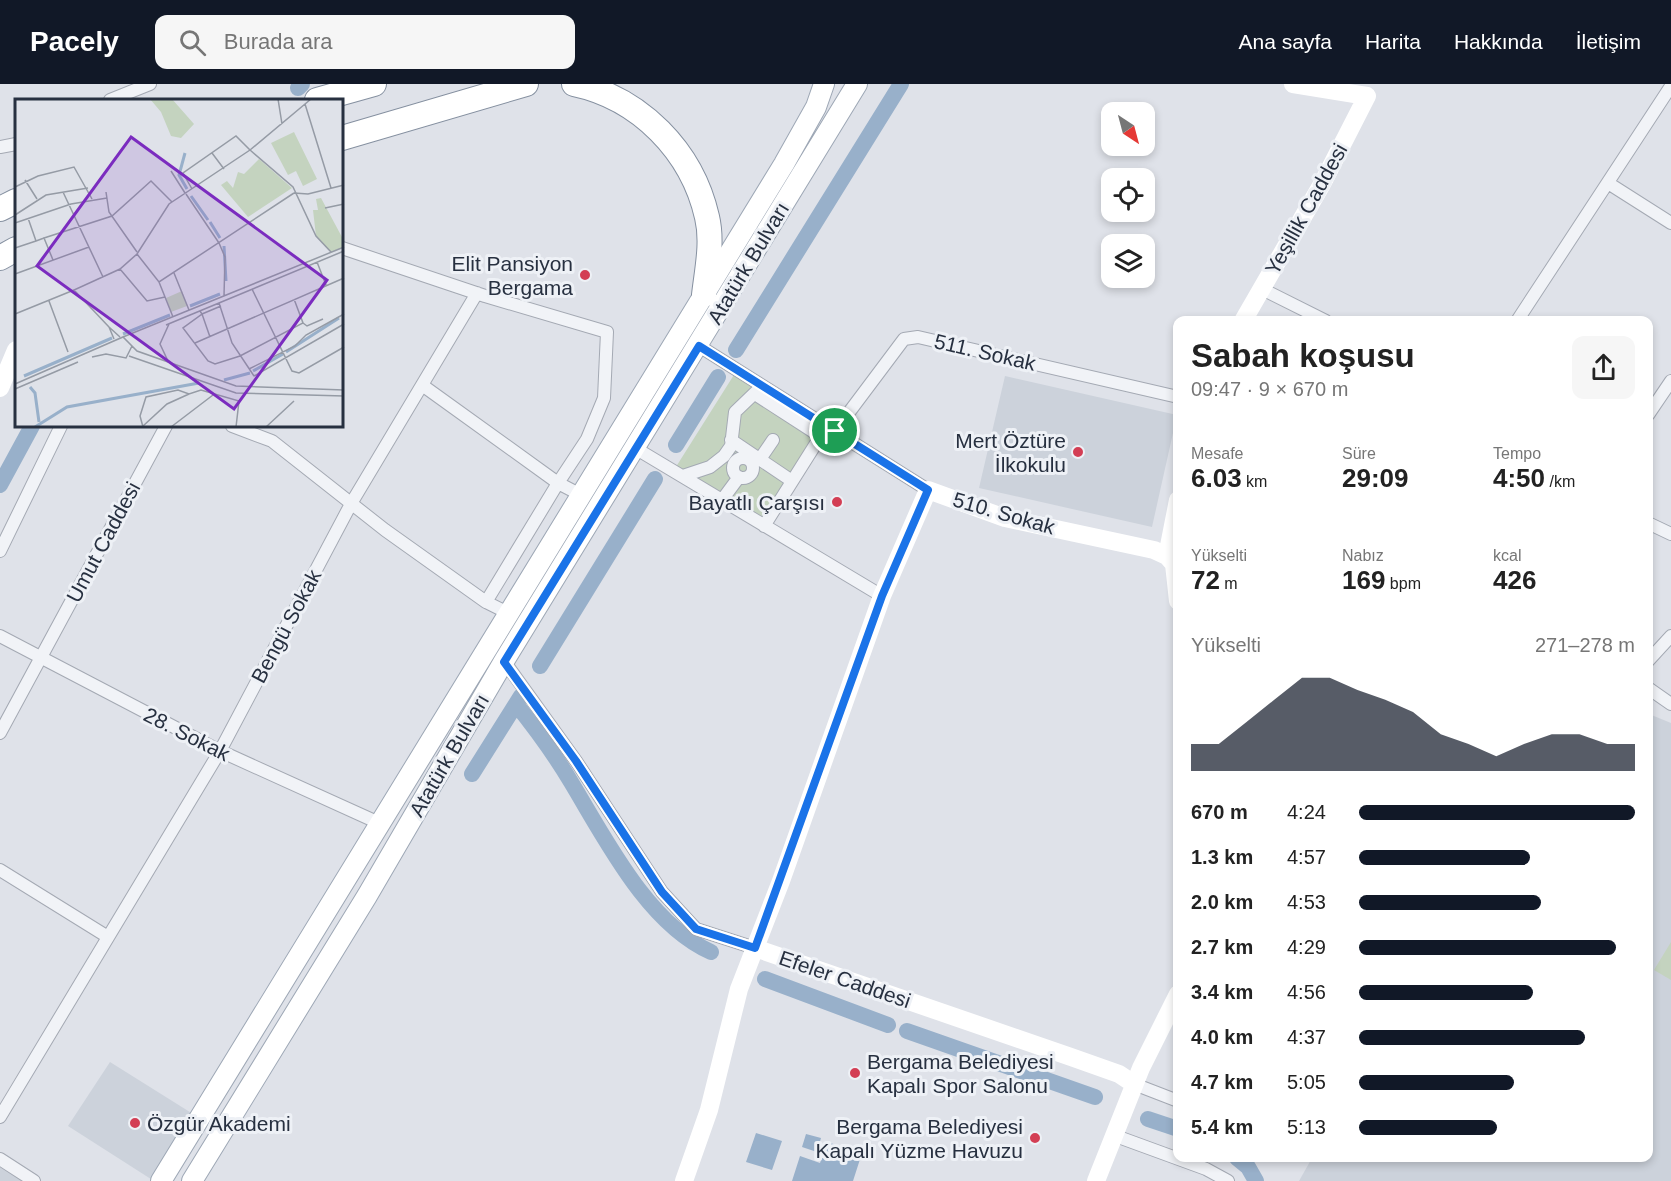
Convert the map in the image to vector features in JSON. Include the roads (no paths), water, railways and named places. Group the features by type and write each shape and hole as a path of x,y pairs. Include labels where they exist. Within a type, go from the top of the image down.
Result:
{"highway":[{"path":"321,99 374,84"},
{"path":"344,137 526,84"},
{"path":"574,84 597,89 638,111 674,145 697,183 708,218 710,248 704,295"},
{"path":"0,209 15,202"},
{"path":"0,258 15,250"}],"main road":[{"name":"Atatürk Bulvarı","path":"161,1181 784,164 816,107 824,84"},
{"name":"Atatürk Bulvarı","path":"192,1181 367,896 504,662 857,84"},
{"path":"1293,84 1371,90"},
{"name":"Yeşillik Caddesi","path":"1246,316 1322,184 1371,90"},
{"path":"0,388 15,352"},
{"path":"684,1181 709,1110 739,989 882,596 928,490"},
{"name":"510. Sokak","path":"928,490 1005,518 1154,550 1173,562"},
{"name":"Efeler Caddesi","path":"755,948 1119,1074 1134,1084"},
{"path":"1096,1181 1134,1084 1173,1004"}],"street":[{"path":"112,99 150,84"},
{"path":"1520,316 1671,86"},
{"path":"0,147 15,144"},
{"path":"1608,183 1671,223"},
{"path":"344,249 477,293 607,332 604,398 587,439 486,602"},
{"path":"1262,289 1316,316"},
{"name":"Bengü Sokak","path":"0,1117 220,751 352,502 477,293"},
{"name":"511. Sokak","path":"764,526 827,431 904,339 918,337 1173,396"},
{"name":"510. Sokak","path":"699,346 758,390 928,490"},
{"path":"1653,408 1671,381"},
{"path":"422,384 558,483 581,495"},
{"path":"739,477 729,459 735,412 758,390"},
{"path":"0,551 60,428"},
{"name":"Umut Caddesi","path":"0,733 165,428"},
{"path":"237,428 272,441 385,530 486,602 508,613"},
{"path":"731,440 792,481"},
{"path":"683,476 729,459 739,459 773,440"},
{"path":"635,448 882,596"},
{"path":"722,500 739,477 751,474 753,453"},
{"path":"1653,525 1671,534"},
{"name":"28. Sokak","path":"0,636 220,751 379,823"},
{"path":"1653,656 1671,636"},
{"name":"Efeler Caddesi","path":"504,662 576,761 662,892 696,929 755,948"},
{"path":"1653,691 1671,704"},
{"path":"0,870 108,937"},
{"path":"1134,1084 1173,1099"},
{"path":"1113,1135 1173,1157"},
{"path":"0,1159 34,1181"},
{"path":"1187,1162 1228,1181"}],"water":[{"path":"756,1133 782,1141 772,1170 746,1162"},
{"path":"806,1134 821,1138 817,1152 802,1147"},
{"path":"827,1142 862,1153 853,1181 792,1181 800,1156 820,1163"}],"waterway":[{"path":"298,88 302,84"},
{"path":"736,350 901,84"},
{"path":"676,445 718,377"},
{"path":"0,485 31,428"},
{"path":"540,666 655,479"},
{"path":"472,774 521,696"},
{"path":"516,704 552,752 614,854 648,901 667,922 688,939 711,952"},
{"path":"765,979 888,1025"},
{"path":"907,1031 1095,1097"},
{"path":"1148,1119 1173,1127"},
{"path":"1242,1162 1248,1167 1256,1181"}],"place":[{"name":"Elit Pansiyon Bergama","path":"585,275"},
{"name":"Mert Öztüre İlkokulu","path":"1078,452"},
{"name":"Bayatlı Çarşısı","path":"837,502"},
{"name":"Bergama Belediyesi Kapalı Spor Salonu","path":"855,1073"},
{"name":"Özgür Akademi","path":"135,1123"},
{"name":"Bergama Belediyesi Kapalı Yüzme Havuzu","path":"1035,1138"}]}
